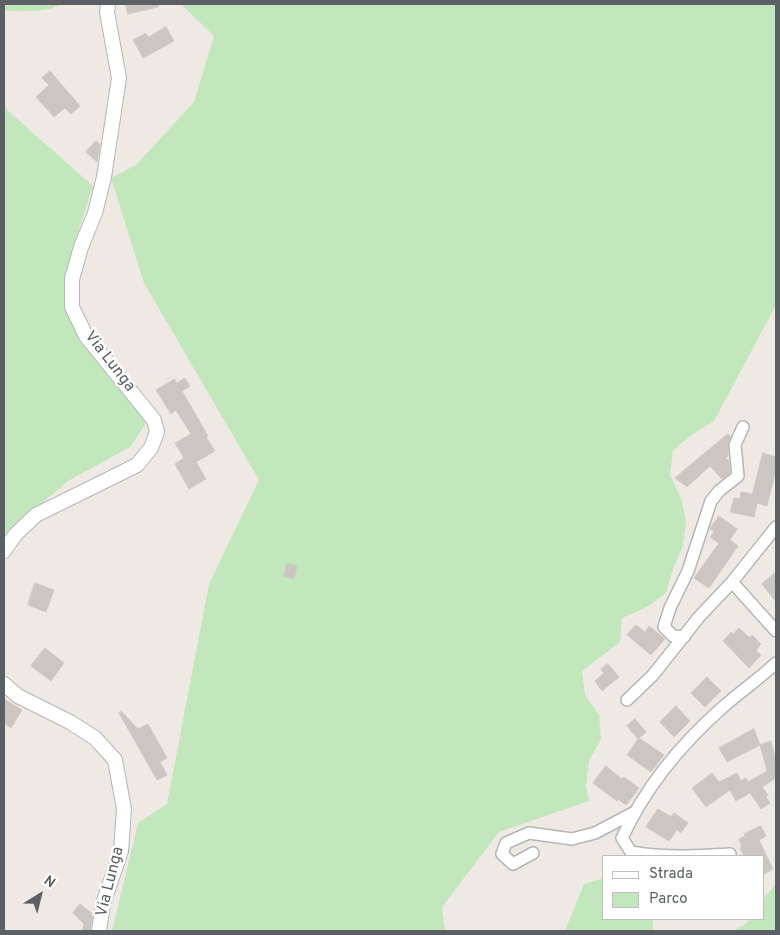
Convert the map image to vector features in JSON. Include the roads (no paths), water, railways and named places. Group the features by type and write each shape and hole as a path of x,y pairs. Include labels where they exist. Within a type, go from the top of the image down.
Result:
{"street":[{"name":"Via Lunga","path":"4,551 15,535 36,515 137,465 151,448 157,432 154,420 86,336 72,307 72,279 81,247 95,213 104,177 119,78 107,12 108,4"},
{"path":"684,637 673,636 664,627 670,608 688,571 711,501 719,491 738,476 736,445 743,427"},
{"path":"627,700 653,675 699,617 732,582 776,526"},
{"path":"732,582 776,631"},
{"path":"647,855 631,852 622,838 633,814 672,758 722,708 776,663"},
{"name":"Via Lunga","path":"4,684 18,696 70,722 95,738 115,760 124,809 120,851 103,904 99,931"},
{"path":"533,853 513,864 502,854 506,843 529,832 572,840 595,833 633,814"},
{"path":"716,855 730,854"}]}
